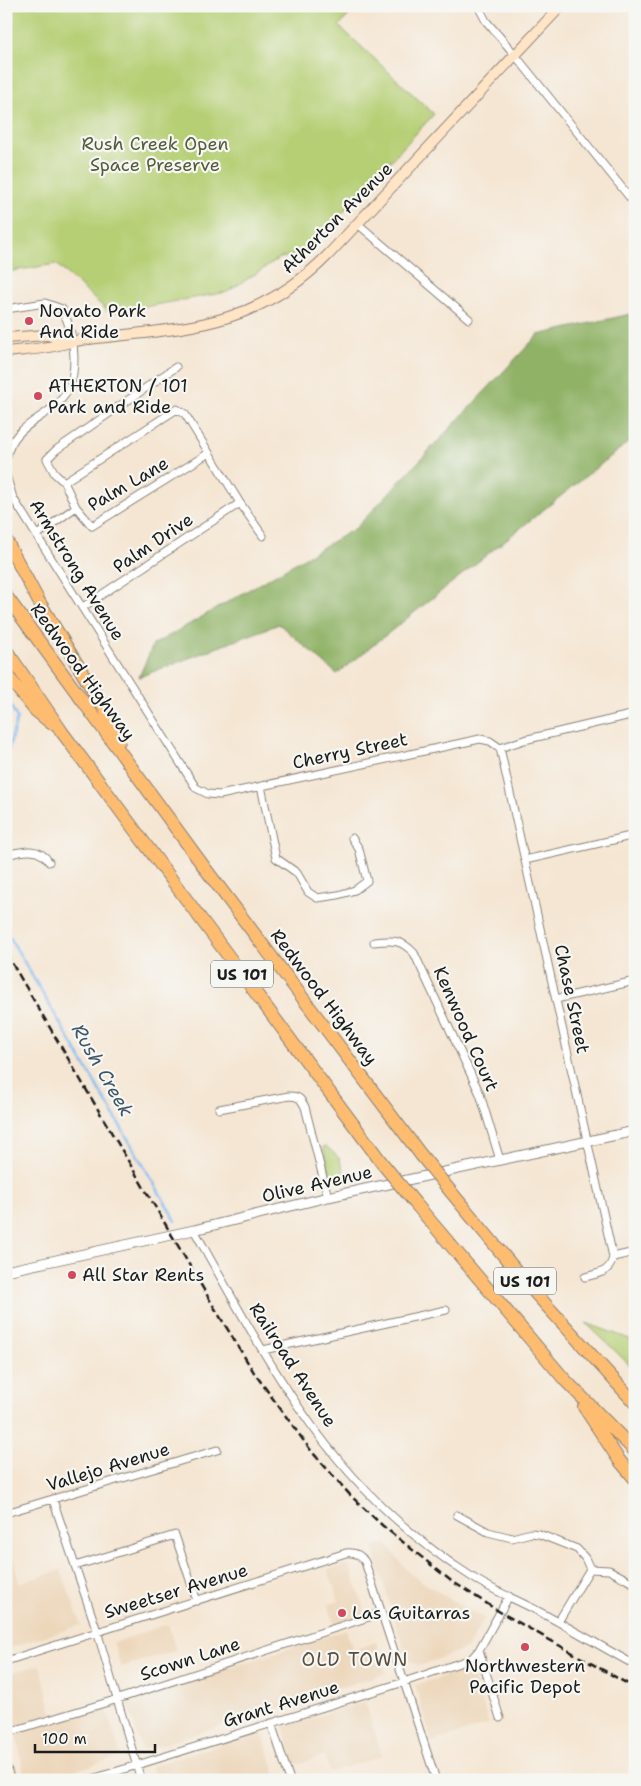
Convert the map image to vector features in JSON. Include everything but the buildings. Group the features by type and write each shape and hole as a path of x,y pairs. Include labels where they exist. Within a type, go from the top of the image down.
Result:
{"highway":[{"path":"6,540 38,600 105,710 130,766"},
{"name":"Redwood Highway","path":"6,596 210,875 421,1155 528,1285 635,1403"},
{"name":"US 101","path":"6,650 62,732 382,1162 566,1380 635,1450"},
{"path":"6,674 35,710 62,732"},
{"path":"566,1380 619,1460 635,1479"},
{"path":"618,1386 635,1397"}],"main road":[{"name":"Atherton Avenue","path":"6,352 48,347 74,340 184,328 215,322 243,313 290,288 318,264 358,224 561,6"},
{"name":"Atherton Avenue","path":"6,338 47,335 74,340"},
{"path":"6,1769 9,1780"}],"street":[{"path":"478,6 486,21 635,204"},
{"path":"358,224 468,319"},
{"path":"6,309 45,303 62,309 74,340 74,370 69,387 52,408 27,424 13,439 6,459"},
{"path":"64,482 55,474 47,459 56,450 176,366"},
{"name":"Palm Lane","path":"177,409 185,414 209,453 92,526 76,507 64,482 177,409"},
{"path":"209,453 263,536"},
{"name":"Armstrong Avenue","path":"6,475 14,498 128,679"},
{"name":"Palm Drive","path":"84,607 240,503"},
{"path":"38,535 76,507"},
{"name":"Cherry Street","path":"128,679 196,788 208,794 220,795 480,739 490,741 500,748"},
{"path":"500,748 524,740 635,714"},
{"name":"Chase Street","path":"500,748 613,1256"},
{"path":"261,786 276,858 297,873 308,892 317,898 355,890 367,881 359,849 352,838"},
{"path":"525,860 635,836"},
{"path":"6,855 37,851 49,862"},
{"name":"Kenwood Court","path":"374,942 392,940 406,945 414,953 480,1094 500,1160"},
{"path":"556,998 635,981"},
{"path":"219,1109 289,1096 296,1096 301,1099 305,1107 328,1197"},
{"name":"Olive Avenue","path":"6,1271 194,1230 328,1197 635,1131"},
{"name":"Railroad Avenue","path":"194,1230 262,1350 300,1410 331,1450 399,1523 473,1578 635,1665"},
{"path":"585,1277 606,1270 612,1264 613,1256 635,1252"},
{"path":"262,1350 446,1310"},
{"name":"Vallejo Avenue","path":"6,1513 218,1450"},
{"path":"53,1500 98,1632 141,1780"},
{"path":"456,1514 488,1532 512,1538 531,1533 538,1534 577,1548 585,1558 590,1570"},
{"path":"75,1566 175,1535 197,1601"},
{"name":"Sweetser Avenue","path":"6,1661 346,1553 356,1554 365,1562 380,1614"},
{"path":"590,1570 609,1570 635,1584"},
{"path":"558,1622 590,1570"},
{"path":"500,1718 479,1650 509,1596"},
{"path":"380,1614 436,1780"},
{"name":"Scown Lane","path":"9,1732 118,1699 380,1614"},
{"name":"Grant Avenue","path":"89,1780 404,1682 471,1659 479,1650"},
{"path":"271,1723 290,1780"}],"shaded area":[{"path":"9,1541 19,1583 61,1570 81,1625 6,1649 6,1542"},
{"path":"386,1543 409,1573 484,1618 468,1648 419,1666 406,1658 373,1548 376,1545"},
{"path":"349,1564 367,1616 335,1626 328,1605 339,1601 328,1570"},
{"path":"168,1624 176,1651 121,1667 113,1643"},
{"path":"346,1630 353,1650 376,1642 386,1673 142,1751 127,1701"},
{"path":"40,1665 53,1716 14,1728 6,1688 6,1674"},
{"path":"471,1668 489,1724 432,1742 415,1685"},
{"path":"365,1701 382,1756 330,1772 324,1755 295,1765 283,1727"},
{"path":"106,1707 120,1754 118,1757 60,1775 60,1777 51,1780 25,1780 16,1733"},
{"path":"262,1731 277,1780 156,1780 151,1766"}],"green space":[{"name":"Rush Creek Open Space Preserve","path":"6,6 357,6 339,26 434,114 333,223 300,254 280,258 227,292 110,313 56,264 6,272"},
{"path":"635,313 635,437 337,674 279,624 139,677 153,645 356,528 538,335"},
{"path":"326,1146 339,1158 345,1175 331,1178 323,1147"},
{"path":"586,1323 635,1341 635,1370"}],"waterway":[{"name":"Rush Creek","path":"6,697 17,718 6,759"},
{"name":"Rush Creek","path":"6,931 176,1221"}],"railway":[{"path":"6,953 255,1374 312,1452 351,1496 383,1526 450,1580 500,1612 635,1688"}],"place":[{"name":"Novato Park And Ride","path":"29,321"},
{"name":"ATHERTON / 101 Park and Ride","path":"38,396"},
{"name":"All Star Rents","path":"72,1275"},
{"name":"Las Guitarras","path":"342,1613"},
{"name":"Northwestern Pacific Depot","path":"525,1647"}],"district":[{"name":"OLD TOWN","path":"355,1659"}]}
